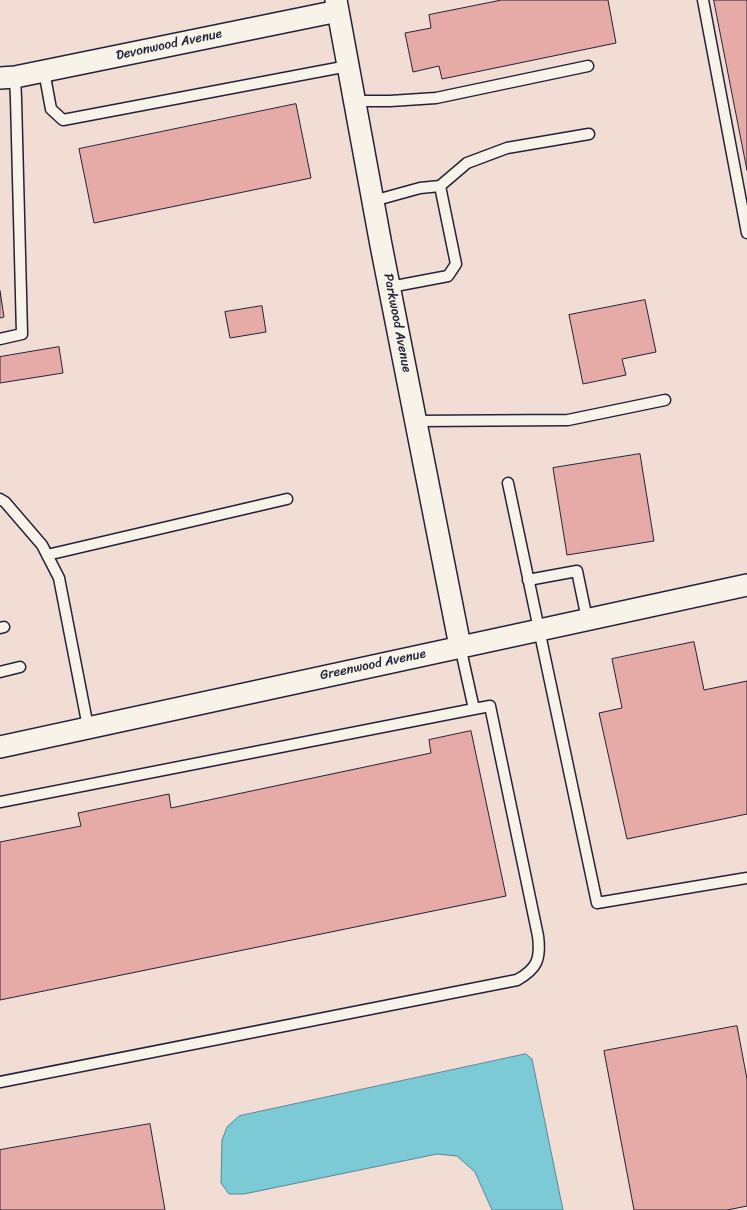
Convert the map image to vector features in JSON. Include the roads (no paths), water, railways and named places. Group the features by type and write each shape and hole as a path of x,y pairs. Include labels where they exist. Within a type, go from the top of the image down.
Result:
{"street":[{"name":"Parkwood Avenue","path":"337,5 373,201 460,646"},
{"name":"Devonwood Avenue","path":"7,78 337,5"},
{"name":"Greenwood Avenue","path":"0,747 460,646 747,585"}],"lane":[{"path":"703,0 747,233"},
{"path":"44,71 51,109 63,120 348,66"},
{"path":"354,101 390,101 436,98 588,66"},
{"path":"0,339 22,334 16,99 7,78"},
{"path":"373,201 420,188 440,186 467,163 507,148 589,134"},
{"path":"390,288 448,276 456,264 440,186"},
{"path":"416,421 568,420 665,400"},
{"path":"508,483 597,903 747,878"},
{"path":"0,499 5,502 42,545 59,578 88,727"},
{"path":"47,555 287,499"},
{"path":"528,580 577,571 588,619"},
{"path":"460,646 474,709"},
{"path":"0,672 20,667"},
{"path":"0,802 490,706 538,936 539,947 538,959 533,969 517,980 0,1082"}],"water":[{"path":"526,1054 532,1059 563,1210 492,1210 475,1172 457,1156 437,1154 244,1194 229,1194 221,1183 222,1140 227,1127 239,1116"}]}
